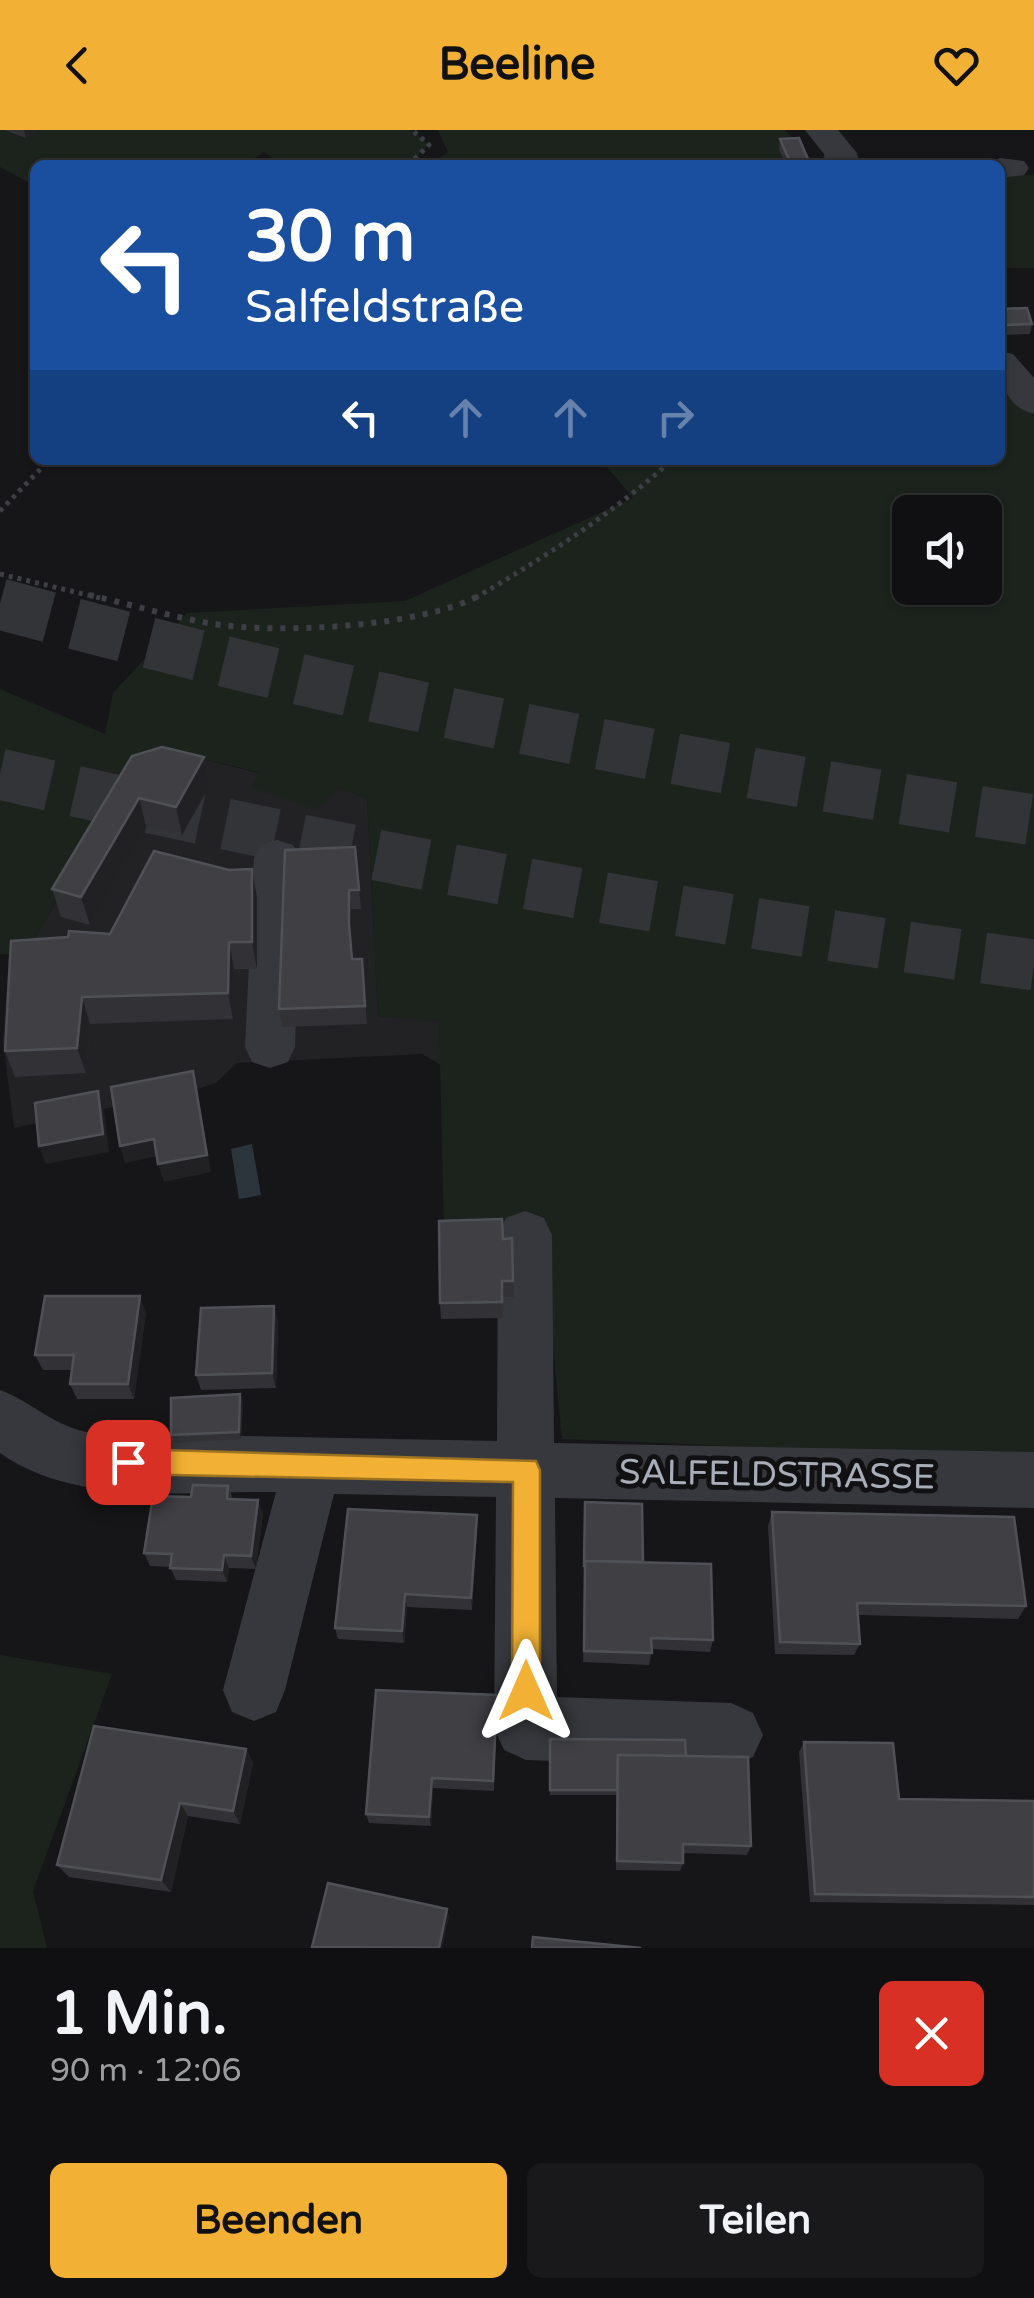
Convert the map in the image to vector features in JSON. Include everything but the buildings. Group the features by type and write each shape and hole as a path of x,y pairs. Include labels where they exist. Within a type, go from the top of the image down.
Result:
{"street":[{"path":"841,153 871,130"},
{"path":"1005,346 1034,344"},
{"path":"1005,368 1034,402"},
{"path":"270,1047 277,858"},
{"path":"525,1235 526,1728 731,1735"},
{"name":"SALFELDSTRASSE","path":"0,1416 23,1439 50,1454 64,1456 526,1470 1032,1494"},
{"path":"254,1690 312,1465"}],"path":[{"path":"412,130 430,145 414,160"},
{"path":"0,511 44,465"},
{"path":"0,574 212,624 315,626 383,621 459,606 544,558 636,492 666,465"}],"shaded area":[{"path":"0,130 412,130 429,145 413,160 275,160 264,152 252,160 30,160 30,183 0,167"},
{"path":"438,130 785,130 812,160 435,160 448,152"},
{"path":"1005,175 1034,175 1034,268 1005,268"},
{"path":"1005,382 1034,417 1034,1458 562,1439 541,1224 444,1226 439,1022 378,1016 367,798 339,788 317,810 251,788 258,772 186,755 125,781 26,954 0,954 0,689 105,734 113,693 187,613 405,601 633,498 605,465 1005,465"},
{"path":"186,755 259,773 251,788 339,788 367,798 378,1016 439,1021 441,1065 422,1054 237,1063 216,1083 197,1089 14,1128 3,1041 9,954 26,954 125,781"},
{"path":"252,1144 261,1195 239,1199 231,1149"},
{"path":"0,1655 112,1674 33,1891 47,1948 0,1948"}],"tunnel":[{"path":"0,604 256,669 514,727 773,777 1034,820"},
{"path":"0,774 257,831 644,905 1034,965"}],"route":[{"path":"128,1462 526,1470 526,1691"}]}
